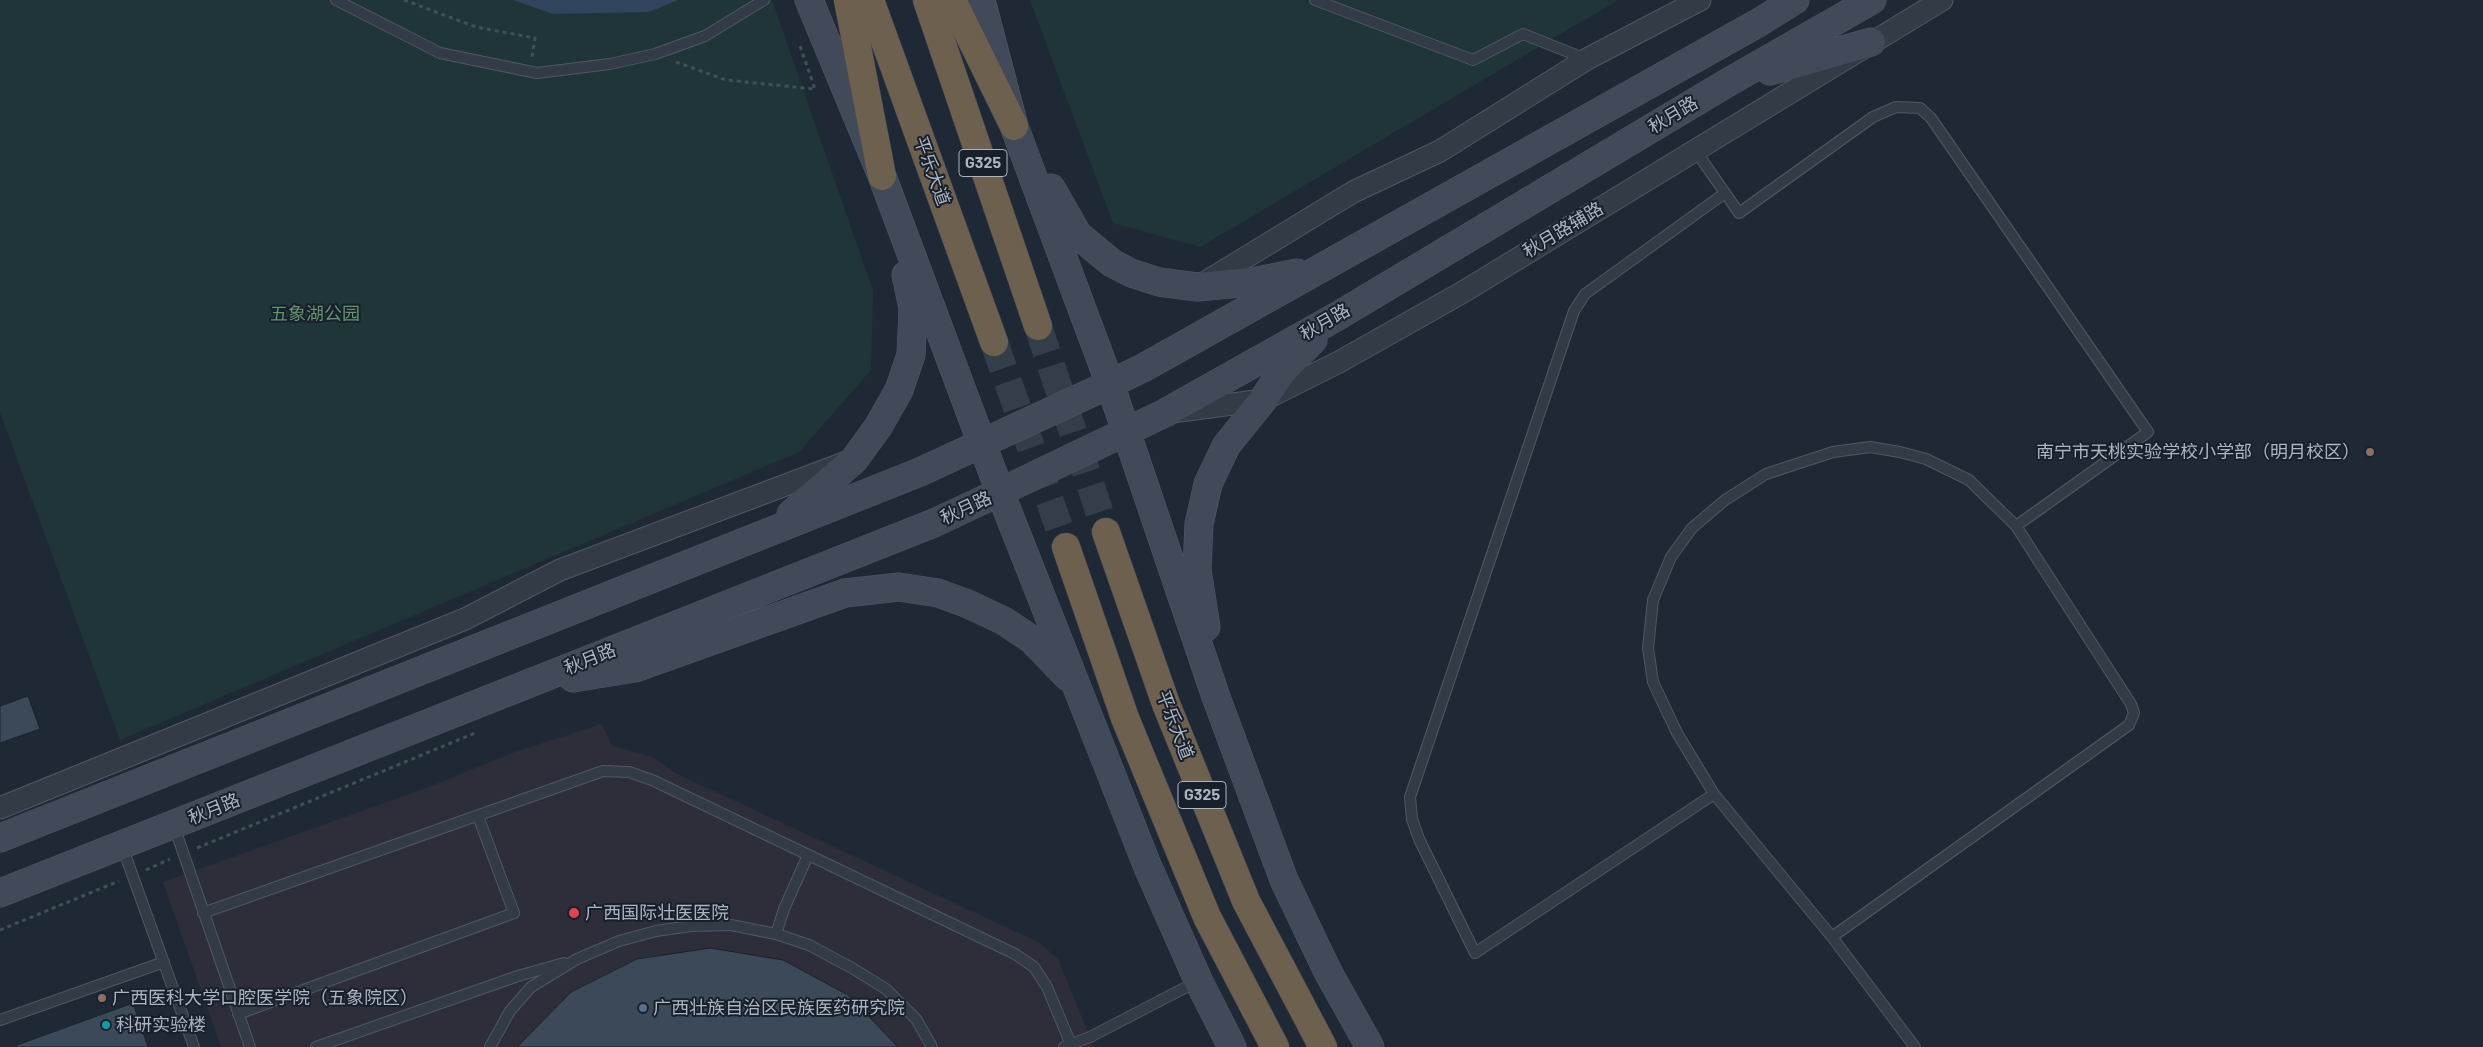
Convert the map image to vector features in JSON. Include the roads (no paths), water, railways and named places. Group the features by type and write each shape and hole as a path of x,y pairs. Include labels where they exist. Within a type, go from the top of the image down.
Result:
{"highway":[{"path":"848,0 882,176"},
{"name":"平乐大道","path":"870,0 994,342"},
{"name":"G325","path":"927,0 1038,326"},
{"path":"952,0 1014,126"},
{"name":"平乐大道","path":"1106,532 1166,704 1246,901 1323,1047"},
{"path":"1066,547 1125,718 1207,917 1275,1047"}],"main road":[{"path":"809,0 882,176 983,442 1000,492 1147,866 1198,980 1232,1047"},
{"path":"981,0 1014,126 1110,384 1216,697 1284,880 1328,972 1370,1047"},
{"path":"0,838 920,472 1110,384 1144,368 1758,23 1795,0"},
{"name":"秋月路","path":"0,893 934,523 1126,432 1164,413 1336,317 1727,83 1872,0"},
{"path":"1727,83 1871,42"},
{"path":"1014,126 1078,235 1112,263 1131,273 1159,282 1197,287 1252,282 1321,268"},
{"path":"769,532 854,460 878,427 900,390 911,355 913,308 882,176"},
{"path":"1216,697 1197,570 1199,524 1208,484 1226,446 1263,400 1282,371 1336,317"},
{"path":"524,685 635,668 845,593 898,587 938,593 968,604 1004,621 1031,639 1076,684"}],"street":[{"path":"1197,287 1353,192 1440,151 1586,59 1700,0"},
{"name":"秋月路辅路","path":"1164,413 1263,400 1339,362 1463,292 1942,0"},
{"path":"0,808 465,618 560,570 854,460"}],"lane":[{"path":"336,0 440,53 538,73 610,64 655,54 705,36 764,0"},
{"path":"1315,0 1473,60 1523,34 1586,59"},
{"path":"1695,150 1739,213 1873,117 1896,107 1920,108 1931,118 2148,432 2016,526"},
{"path":"1714,794 1475,953 1419,839 1412,819 1410,797 1574,311 1586,294 1725,193"},
{"path":"1832,937 2129,725 2134,713 2131,704 2016,526 1969,480 1926,460 1900,452 1870,447 1833,452 1766,474 1725,500 1692,528 1671,557 1653,600 1648,648 1653,682 1677,733 1714,794 1832,937 1915,1047"},
{"path":"203,913 603,771 629,772 1015,954 1034,967 1048,987 1069,1046 1090,1037 1198,980"},
{"path":"238,1014 514,913 478,816"},
{"path":"173,825 250,1047"},
{"path":"122,845 194,1047"},
{"path":"776,934 784,909 808,855"},
{"path":"316,1047 518,976 576,959 620,941 656,931 691,926 731,925 776,934 809,945 886,989 916,1019 932,1047"},
{"path":"490,1047 510,1011 531,988 576,959"},
{"path":"0,1020 164,962"}],"water":[{"path":"513,0 678,0 649,12 553,14"}],"tunnel":[{"path":"1038,326 1106,532"},
{"path":"994,342 1066,547"}],"place":[{"name":"南宁市天桃实验学校小学部（明月校区）","path":"2370,452"},
{"name":"广西国际壮医医院","path":"574,913"},
{"name":"广西医科大学口腔医学院（五象院区）","path":"102,998"},
{"name":"广西壮族自治区民族医药研究院","path":"643,1008"},
{"name":"科研实验楼","path":"106,1025"}],"park label":[{"name":"五象湖公园","path":"315,314"}]}
